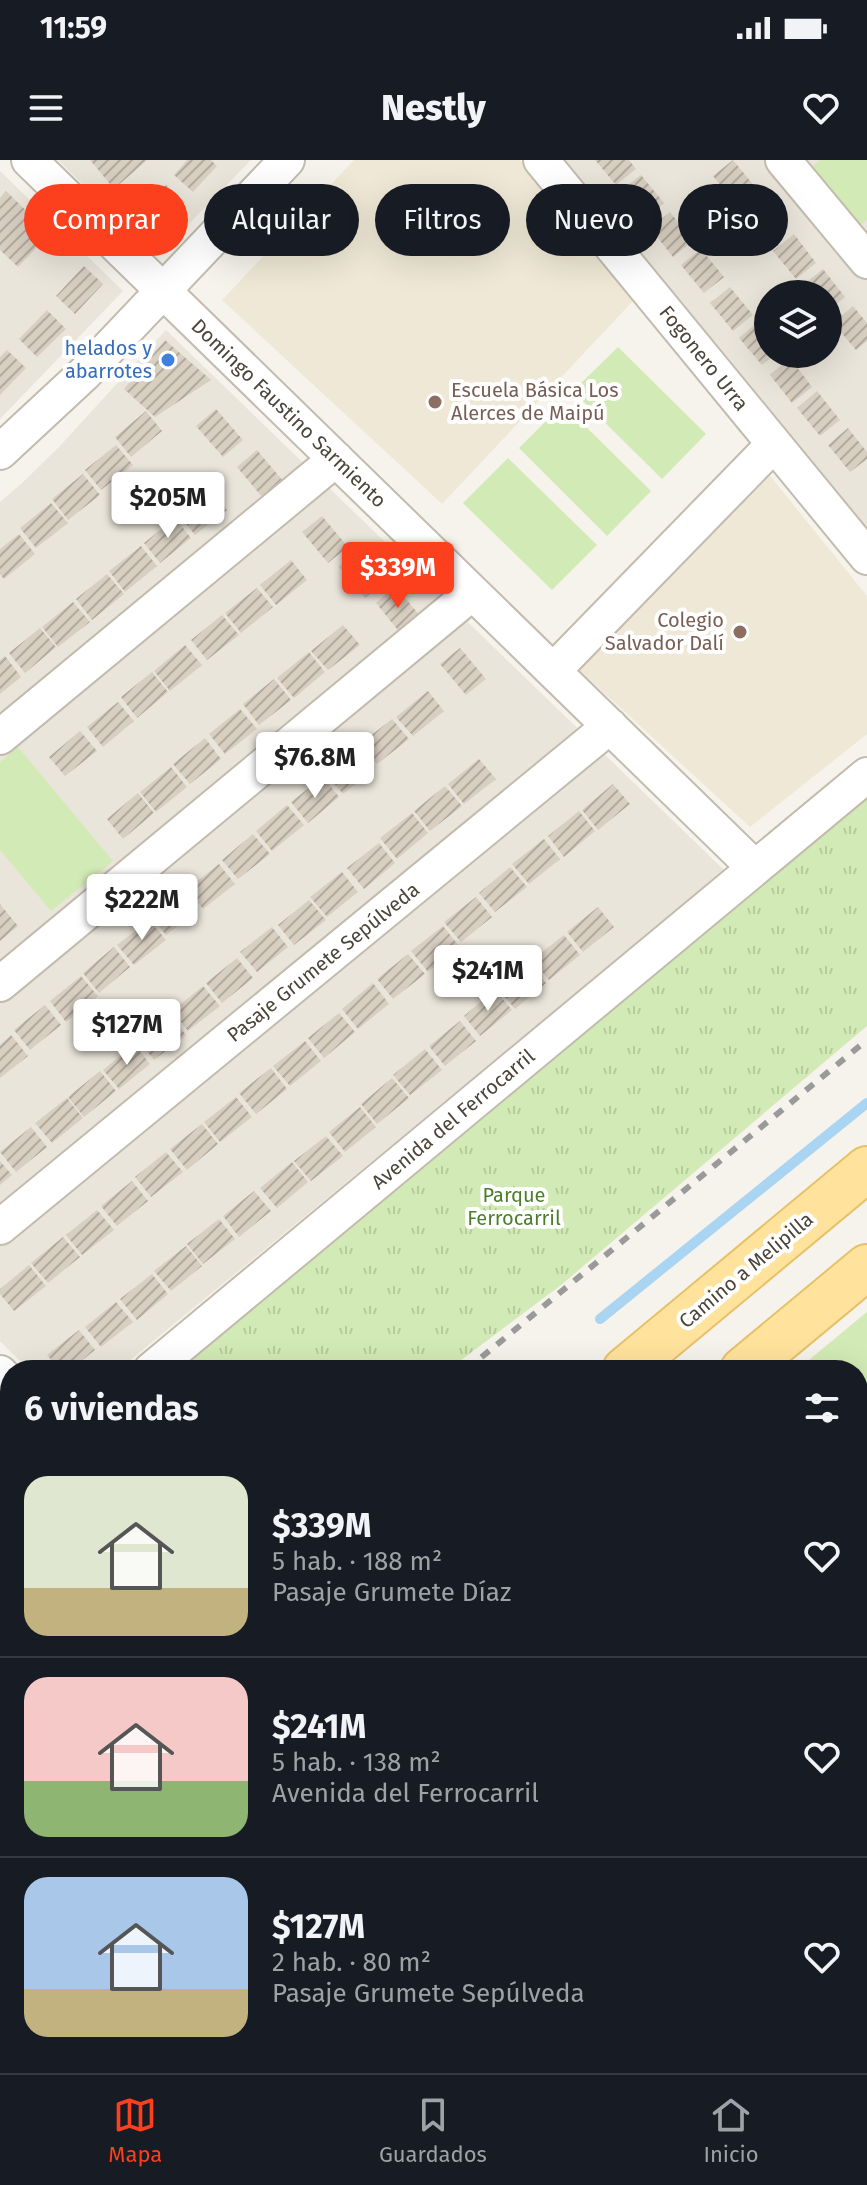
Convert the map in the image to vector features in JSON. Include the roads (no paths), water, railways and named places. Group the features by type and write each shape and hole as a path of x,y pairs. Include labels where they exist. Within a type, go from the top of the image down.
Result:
{"main road":[{"name":"Camino a Melipilla","path":"637,1360 867,1169"},
{"path":"755,1360 867,1267"}],"street":[{"path":"2,445 85,373 287,160"},
{"name":"Fogonero Urra","path":"541,160 867,557"},
{"path":"783,160 867,261"},
{"name":"Domingo Faustino Sarmiento","path":"33,161 755,868"},
{"path":"553,671 774,444"},
{"path":"0,737 336,459"},
{"path":"0,984 472,593"},
{"name":"Pasaje Grumete Sepúlveda","path":"0,1227 610,726"},
{"name":"Avenida del Ferrocarril","path":"163,1360 867,775"}],"waterway":[{"path":"600,1319 867,1103"}],"railway":[{"path":"478,1360 867,1040"}],"place":[{"name":"helados y abarrotes","path":"168,360"},
{"name":"Escuela Básica Los Alerces de Maipú","path":"435,402"},
{"name":"Colegio Salvador Dalí","path":"740,632"}],"park label":[{"name":"Parque Ferrocarril","path":"514,1206"}]}
